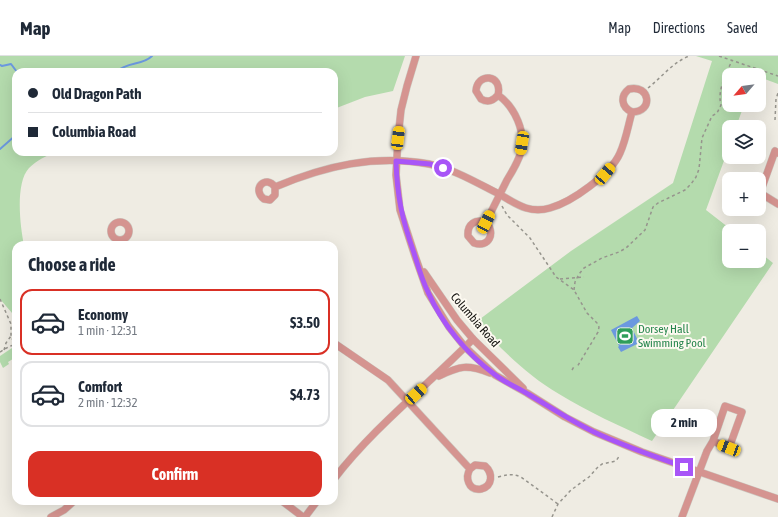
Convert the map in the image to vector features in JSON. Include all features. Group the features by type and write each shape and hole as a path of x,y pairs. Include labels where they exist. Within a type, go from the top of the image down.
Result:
{"street":[{"name":"Columbia Road","path":"416,56 401,110 396,161 400,210 415,256 432,299 449,328 465,347 495,375 565,417 594,432 642,452 778,499"},
{"path":"637,88 643,91 646,96 646,106 642,110 632,112 625,107 623,97 630,89 637,88"},
{"path":"486,222 516,163 522,143 519,124 515,115 504,99 498,95"},
{"path":"275,187 301,176 342,165 365,162 396,161 430,164 443,168 455,172 500,194 517,205 528,209 548,209 558,206 596,182 605,174 620,153 632,112"},
{"path":"778,154 775,151 760,193 778,204"},
{"name":"Columbia Road","path":"415,256 446,305 473,339 527,393"},
{"path":"338,474 360,448 473,339"},
{"path":"338,346 384,378 408,401 470,468"},
{"path":"433,379 454,369 466,367 473,367 495,375"},
{"path":"682,517 698,472 713,441 725,406 742,412 729,448 713,441"},
{"path":"475,465 485,466 490,472 491,478 485,487 474,487 469,484 468,473 470,468 475,465"},
{"path":"56,516 69,505"},
{"path":"288,505 304,517 314,505"}],"path":[{"path":"643,91 649,88 676,63 689,56"},
{"path":"719,56 778,76"},
{"path":"574,290 577,278 584,268 602,258 626,248 645,230 653,207 685,190 696,177 699,169 702,138 712,116 717,113 721,105 719,96 720,90 732,60"},
{"path":"775,120 776,99 778,93"},
{"path":"500,194 502,207 507,215 530,238 551,270 574,290 587,313 597,323 599,328 598,332 572,370"},
{"path":"560,279 584,277"},
{"path":"0,299 11,324 11,336 6,343 4,350"},
{"path":"0,352 12,347"},
{"path":"552,517 558,504 571,490 589,478 602,464 616,461 620,455"},
{"path":"491,478 515,474 558,504"}],"green space":[{"path":"0,56 405,56 393,91 365,97 338,107 338,68 12,68 12,156 47,156 29,168 22,184 20,194 20,216 23,241 12,241 12,313 0,299"},
{"path":"696,56 778,56 778,84 766,80 766,68 722,68 722,112 741,112 739,120 722,120 723,164 706,210 724,224 722,224 722,268 766,268 766,258 773,263 652,441 593,413 547,387 515,361 476,322 571,251 673,183 712,61"},
{"path":"12,348 12,360 8,362 9,364 3,368 0,362 0,356"}],"water":[{"name":"Dorsey Hall Swimming Pool","path":"637,316 640,321 632,328 639,343 621,352 611,330"}],"waterway":[{"path":"122,68 144,61 152,56"},
{"path":"0,65 11,64 14,68"},
{"path":"0,149 12,138"}],"place":[{"name":"Dorsey Hall Swimming Pool","path":"625,336"}],"route":[{"path":"443,168 430,164 396,161 400,210 405,228 428,293 449,328 465,347 495,375 565,417 624,445 684,467"}]}
